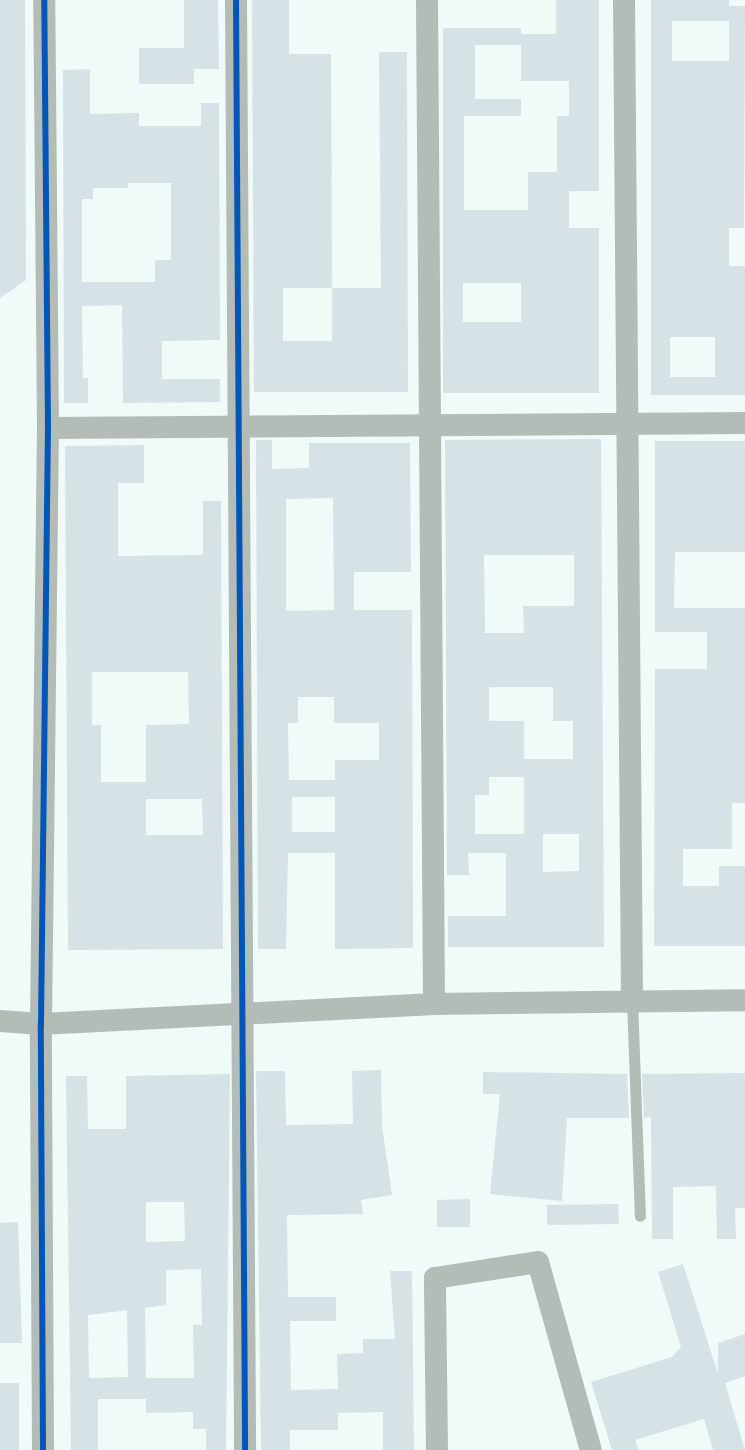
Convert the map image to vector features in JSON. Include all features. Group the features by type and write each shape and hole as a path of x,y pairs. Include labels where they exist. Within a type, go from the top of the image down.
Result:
{"street":[{"path":"43,1450 41,1024 48,428 44,0"},
{"path":"236,0 245,1450"},
{"path":"427,0 428,427 434,1004"},
{"path":"624,0 632,1000"},
{"path":"48,428 428,427 626,423 745,423"},
{"path":"0,1021 41,1024 434,1004 745,1000"},
{"path":"437,1450 435,1278 538,1262 591,1450"}],"lane":[{"path":"632,1000 640,1216"}],"building":[{"path":"0,0 25,0 26,280 0,298"},
{"path":"184,0 218,0 219,69 194,69 194,84 139,84 139,48 184,48"},
{"path":"252,0 289,0 289,54 331,54 332,288 381,288 379,52 407,52 408,392 254,392","holes":["283,288 332,288 332,341 283,341"]},
{"path":"556,0 599,0 599,191 569,191 569,228 599,228 599,393 443,393 443,28 521,28 521,34 556,34","holes":["475,45 521,45 521,81 569,81 569,116 557,116 557,172 528,172 528,210 464,210 464,116 521,116 521,99 475,99","463,283 521,283 521,322 463,322"]},
{"path":"651,0 729,0 729,6 745,6 744,228 729,228 729,266 745,266 745,395 651,395","holes":["672,21 729,21 729,61 672,61","670,337 715,337 715,377 670,377"]},
{"path":"90,69 90,114 139,113 139,126 201,126 201,103 219,103 220,340 162,341 162,379 220,379 220,402 123,403 122,305 82,306 83,378 88,378 88,403 64,403 63,70","holes":["128,183 171,183 171,260 155,260 155,282 82,282 82,199 93,199 93,188 128,188"]},
{"path":"601,439 604,947 448,947 448,916 506,916 506,853 468,853 469,875 447,875 445,440","holes":["484,555 574,555 574,606 523,606 524,633 485,633","489,687 553,687 553,721 573,721 573,759 524,759 524,721 489,721","489,777 524,777 524,834 475,834 475,795 489,795","543,834 579,834 579,871 543,872"]},
{"path":"256,440 272,440 272,469 309,468 309,443 410,443 411,572 354,572 354,610 412,610 413,948 335,949 335,853 288,853 286,949 258,949","holes":["333,498 334,610 286,611 286,499","298,697 334,697 334,723 379,723 379,760 335,760 335,780 289,780 288,723 298,723","292,797 335,797 335,832 292,832"]},
{"path":"655,441 745,441 745,552 675,552 674,608 745,608 745,803 732,803 732,849 683,849 683,886 719,886 719,866 745,866 745,946 654,946 655,669 707,669 707,632 655,632"},
{"path":"144,445 144,483 118,483 118,556 203,555 203,501 221,501 223,949 68,950 65,446","holes":["92,672 188,672 189,724 146,725 146,782 101,782 101,725 92,725","146,799 202,799 203,835 146,835"]},
{"path":"381,1070 382,1126 392,1195 361,1200 363,1214 287,1215 288,1297 336,1297 336,1321 290,1321 291,1390 338,1389 337,1354 363,1353 363,1339 395,1339 390,1271 412,1271 414,1450 383,1450 383,1412 338,1413 338,1430 290,1430 290,1450 261,1450 256,1071 285,1071 286,1125 353,1124 352,1071"},
{"path":"483,1072 627,1074 629,1118 567,1118 562,1201 490,1194 500,1094 483,1094"},
{"path":"745,1073 745,1208 735,1208 736,1239 717,1239 716,1186 673,1187 673,1239 652,1239 651,1117 644,1118 642,1074"},
{"path":"230,1074 226,1450 206,1450 206,1429 193,1429 193,1412 146,1413 146,1399 98,1399 98,1450 71,1450 66,1076 87,1076 88,1129 126,1129 126,1076","holes":["146,1202 184,1202 185,1241 146,1242","201,1269 202,1325 193,1325 194,1378 146,1378 145,1308 166,1305 166,1270","127,1310 128,1377 89,1378 88,1315"]},
{"path":"470,1199 470,1227 437,1227 437,1200"},
{"path":"618,1204 619,1224 547,1225 547,1205"},
{"path":"18,1222 22,1343 0,1343 0,1223"},
{"path":"683,1264 718,1374 718,1343 745,1334 745,1376 725,1383 745,1450 713,1450 704,1419 635,1440 639,1450 612,1450 591,1382 672,1357 681,1347 658,1272"},
{"path":"0,1383 19,1383 19,1450 0,1450"}],"cycle path":[{"path":"43,1450 41,1024 48,428 44,0"},
{"path":"236,0 245,1450"}]}
